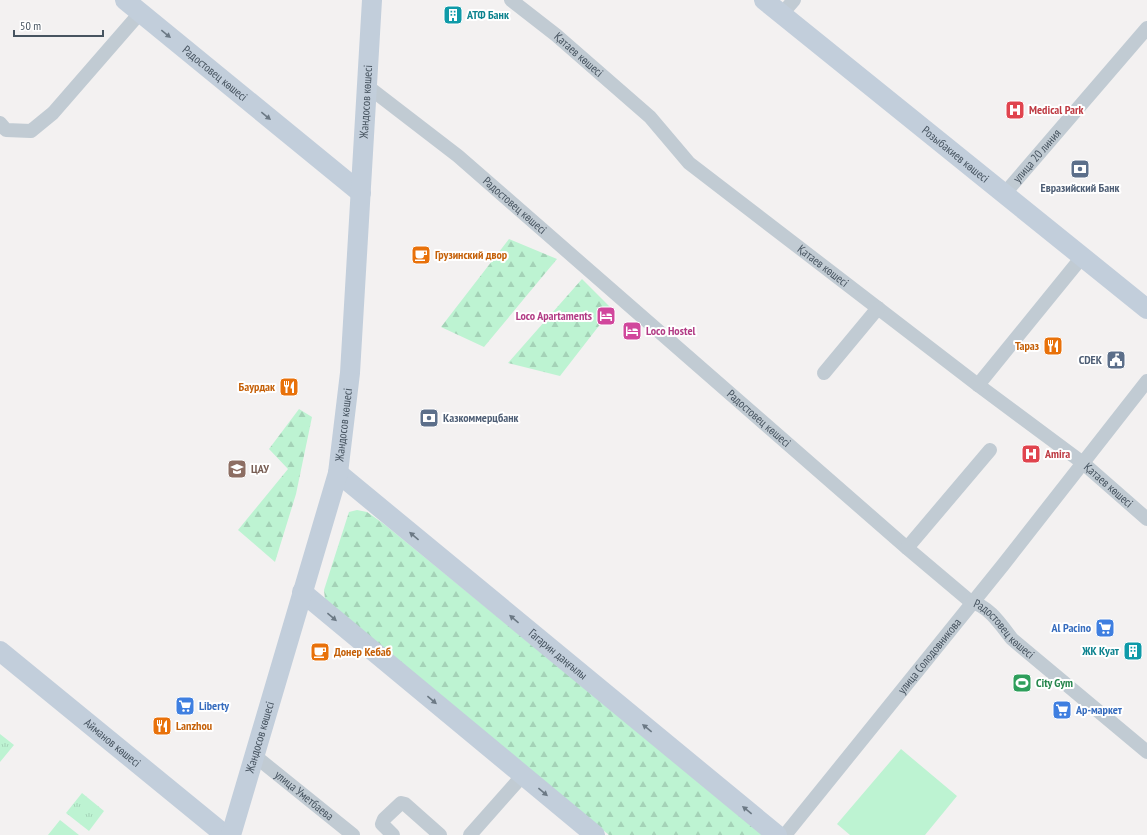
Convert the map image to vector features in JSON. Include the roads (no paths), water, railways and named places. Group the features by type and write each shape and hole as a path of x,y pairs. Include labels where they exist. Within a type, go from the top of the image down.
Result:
{"street":[{"name":"Радостовец көшесі","path":"125,0 361,193"},
{"name":"Жандосов көшесі","path":"231,835 338,473 350,373 372,0"},
{"name":"Қатаев көшесі","path":"511,0 556,35 650,117 689,163 978,385 1083,463 1147,519"},
{"name":"Розыбакиев көшесі","path":"764,0 788,7 1005,193 1147,309"},
{"path":"0,123 6,130 31,131 53,113 140,13"},
{"name":"улица 20 линия","path":"1005,193 1147,28"},
{"name":"Радостовец көшесі","path":"367,86 458,156 907,548 971,602 976,603 994,616 1012,639 1147,752"},
{"path":"978,385 1082,257"},
{"path":"824,373 878,308"},
{"name":"улица Солодовникова","path":"785,835 1147,381"},
{"path":"907,548 990,450"},
{"name":"Гагарин даңғылы","path":"338,473 777,835"},
{"path":"302,592 595,835"},
{"name":"Айманов көшесі","path":"0,651 225,835"},
{"name":"улица Уметбаева","path":"255,756 353,835"},
{"path":"470,835 523,775"},
{"path":"393,835 382,824 384,819 401,803 405,804 440,835"}],"place":[{"name":"АТФ Банк","path":"453,15"},
{"name":"Medical Park","path":"1015,110"},
{"name":"Евразийский Банк","path":"1080,169"},
{"name":"Грузинский двор","path":"421,255"},
{"name":"Loco Apartaments","path":"606,316"},
{"name":"Loco Hostel","path":"632,331"},
{"name":"Тараз","path":"1053,346"},
{"name":"CDEK","path":"1116,360"},
{"name":"Баурдак","path":"289,387"},
{"name":"Казкоммерцбанк","path":"429,418"},
{"name":"Amira","path":"1031,454"},
{"name":"ЦАУ","path":"237,469"},
{"name":"Al Pacino","path":"1105,628"},
{"name":"ЖК Куат","path":"1133,651"},
{"name":"Донер Кебаб","path":"320,652"},
{"name":"City Gym","path":"1022,683"},
{"name":"Liberty","path":"185,706"},
{"name":"Ар-маркет","path":"1062,710"},
{"name":"Lanzhou","path":"162,726"}]}
